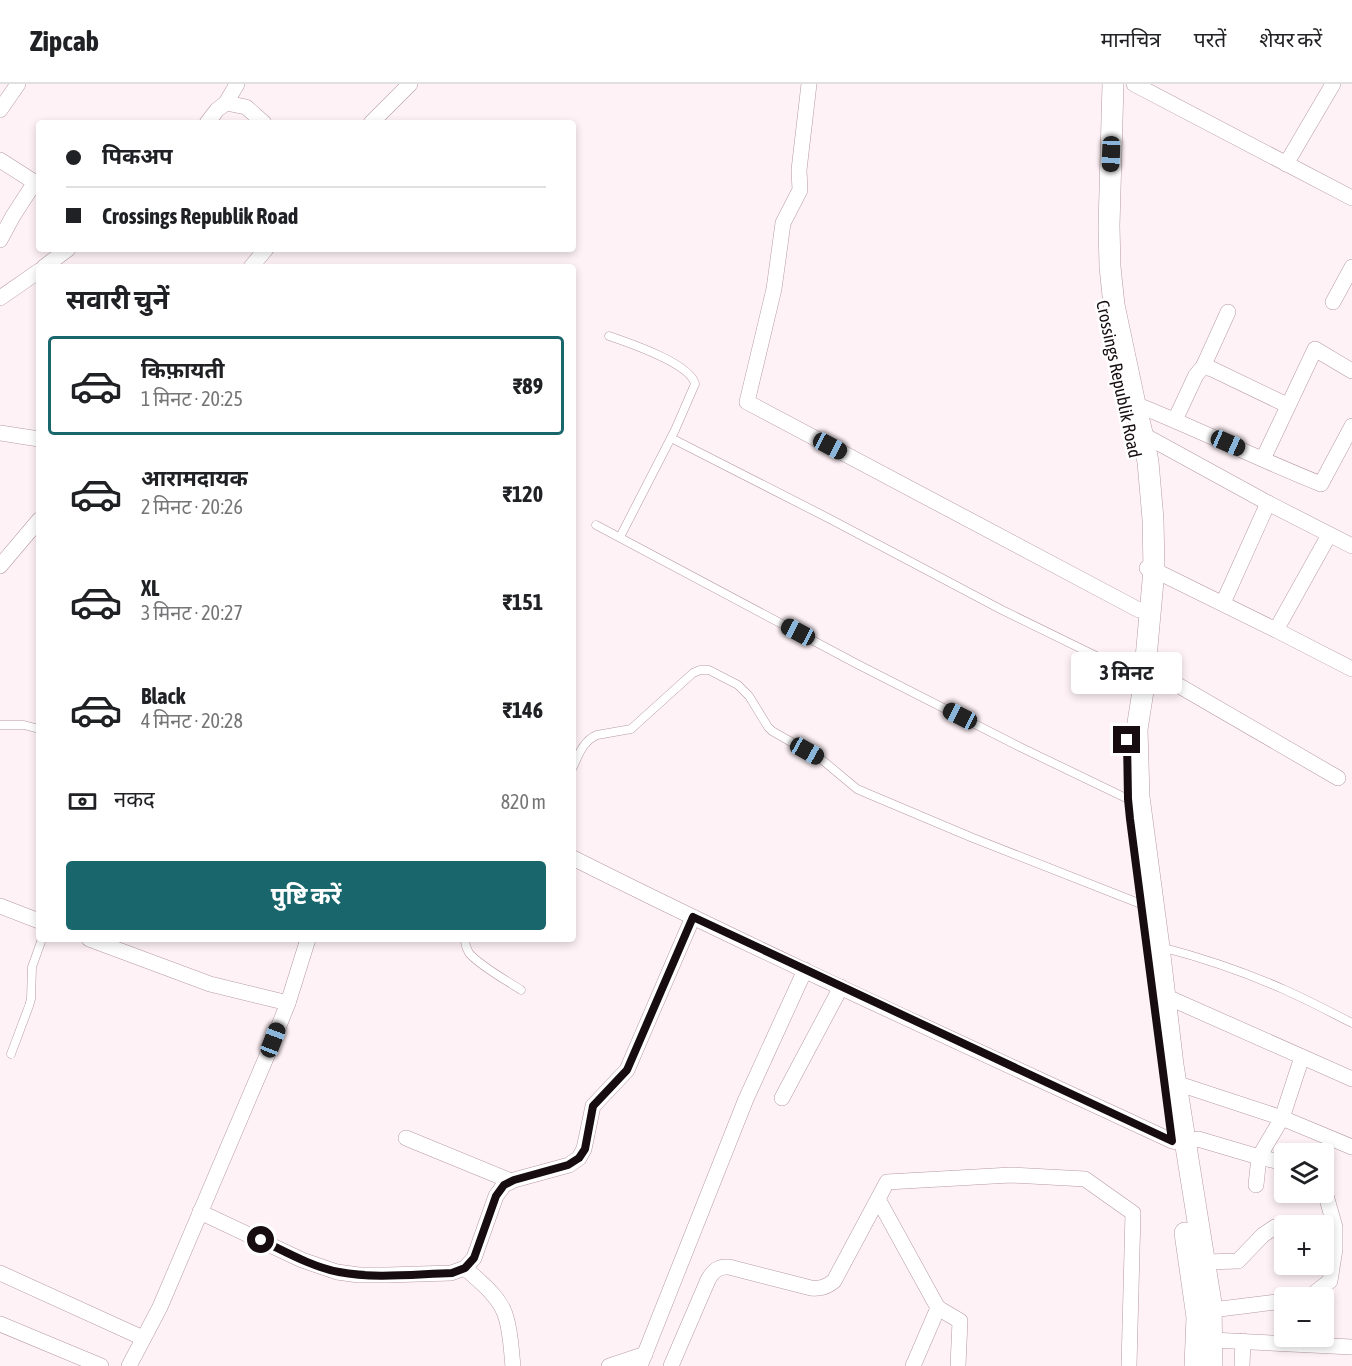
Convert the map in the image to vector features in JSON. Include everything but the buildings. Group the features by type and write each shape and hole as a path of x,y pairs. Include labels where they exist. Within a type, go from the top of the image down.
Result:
{"street":[{"path":"0,110 18,84"},
{"path":"209,120 226,103 237,84"},
{"path":"374,120 410,84"},
{"path":"808,84 799,170 800,190 783,223 774,289 747,402 1139,610"},
{"name":"Crossings Republik Road","path":"1104,84 1097,252 1101,296 1134,436 1149,568 1139,610 1139,670 1126,720 1128,799 1141,904 1206,1325"},
{"path":"1113,84 1110,267 1114,305 1148,462 1151,496 1149,568 1139,670 1137,729 1139,797 1176,1083 1178,1142 1205,1262 1206,1325 1212,1366"},
{"path":"1134,84 1352,198"},
{"path":"1286,164 1332,84"},
{"path":"226,103 246,107 261,120"},
{"path":"0,160 36,182"},
{"path":"0,240 13,216 36,184"},
{"path":"48,264 64,252"},
{"path":"254,264 264,252"},
{"path":"1334,302 1352,267"},
{"path":"0,298 36,272"},
{"path":"1175,420 1228,312"},
{"path":"1263,459 1315,349 1352,371"},
{"path":"1203,367 1212,369 1287,405"},
{"path":"1135,405 1175,420 1321,484 1352,426"},
{"path":"0,433 36,439"},
{"path":"1142,434 1352,546"},
{"path":"1223,603 1268,503"},
{"path":"0,566 36,524"},
{"path":"1276,630 1329,534"},
{"path":"1149,568 1352,669"},
{"path":"1139,670 1338,778"},
{"path":"576,859 841,987 1178,1142 1198,1139 1274,1161"},
{"path":"0,906 36,920"},
{"path":"200,1212 303,1260 337,1272 358,1275 398,1275 452,1273 465,1268 474,1258 496,1196 504,1185 568,1165 579,1158 585,1149 593,1106 627,1070 693,917"},
{"path":"97,942 210,984 288,1003"},
{"path":"129,1366 160,1307 266,1058 288,1003 307,942"},
{"path":"609,1366 643,1360 746,1100 805,970"},
{"path":"782,1098 841,987"},
{"path":"1165,996 1352,1079"},
{"path":"1256,1185 1259,1157 1282,1118 1302,1057"},
{"path":"1176,1083 1282,1118 1352,1147"},
{"path":"406,1138 511,1181"},
{"path":"671,1366 708,1280 716,1269 729,1267 820,1289 834,1281 887,1182 1011,1174 1084,1179 1132,1213 1129,1366"},
{"path":"878,1199 938,1308 960,1321 958,1366"},
{"path":"1205,1262 1238,1261 1263,1235 1274,1228"},
{"path":"465,1268 494,1296 504,1312 509,1329 513,1366"},
{"path":"0,1273 143,1338"},
{"path":"1322,1287 1330,1281 1331,1275"},
{"path":"1206,1325 1274,1304"},
{"path":"913,1366 938,1308"},
{"path":"0,1324 101,1366"},
{"path":"1206,1325 1243,1341 1352,1347"},
{"path":"1195,1366 1206,1325"},
{"path":"1242,1366 1243,1341"}],"lane":[{"path":"609,336 668,360 691,375 695,384 671,438 620,537"},
{"path":"671,438 1002,610 1139,670"},
{"path":"596,525 857,664 1128,799"},
{"path":"576,761 585,743 592,737 632,729 693,673 709,670 744,690 772,731 821,759 857,789 973,838 1141,904"},
{"path":"0,726 24,725 36,728"},
{"path":"11,1054 29,1006 32,967 41,942"},
{"path":"465,942 470,954 521,990"},
{"path":"1160,946 1200,957 1286,990 1352,1023"}],"route":[{"path":"261,1240 303,1260 337,1272 358,1275 452,1273 465,1268 474,1258 496,1196 504,1185 568,1165 579,1158 585,1149 593,1106 627,1070 693,917 1172,1141 1130,819 1127,740"}]}
